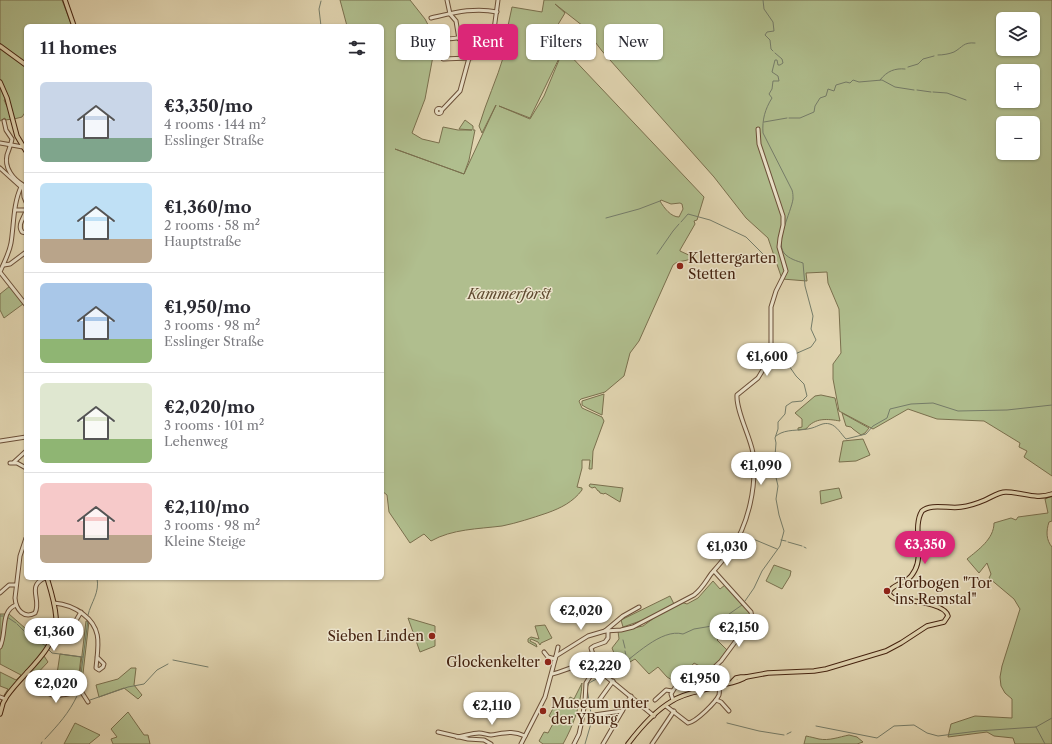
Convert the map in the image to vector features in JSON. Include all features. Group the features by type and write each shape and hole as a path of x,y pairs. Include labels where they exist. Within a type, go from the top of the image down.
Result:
{"main road":[{"path":"64,0 73,24"},
{"path":"0,46 24,64"},
{"path":"0,82 7,98 17,136 24,148"},
{"path":"628,744 636,733 673,700 733,681 736,678 768,673 826,669 886,651 901,644 927,626 944,622 948,616 944,609 923,603 896,599 890,594 893,587 910,578 917,566 919,521 921,512 929,508 968,506 1001,492 1039,496 1052,494"},
{"path":"0,714 5,699 43,655 53,637 56,618 54,603 47,580"}],"street":[{"path":"447,0 450,14 456,21 458,33"},
{"path":"495,24 498,0"},
{"path":"431,18 469,10 485,9 497,12"},
{"path":"442,111 460,91 468,60"},
{"path":"4,120 6,130 12,137 12,144 7,156 7,167 23,187 24,197"},
{"path":"544,652 548,657 556,658 588,636 606,631 627,629 640,625 698,592 734,544 745,521 754,483 754,466 751,446 738,404 738,394 758,378 769,358 772,338 771,307 776,291 786,271 779,247 783,218 759,144 758,129"},
{"path":"0,143 22,146"},
{"path":"0,168 23,187"},
{"path":"23,187 16,197 16,210 11,242 4,265 0,271 24,302"},
{"path":"16,210 24,210"},
{"path":"24,218 20,225 21,231 24,232"},
{"path":"4,265 10,264 24,254"},
{"path":"0,441 24,437"},
{"path":"14,462 24,453"},
{"path":"10,462 14,462 24,467"},
{"path":"24,544 20,556 15,598 18,610 25,615 32,615 36,613 38,606 35,586 42,580"},
{"path":"696,692 706,675 721,661 738,638 751,629 752,623 751,612 714,571"},
{"path":"0,592 9,584 16,585"},
{"path":"54,603 68,605 81,612 97,629 97,657"},
{"path":"0,647 3,640 7,610 16,605"},
{"path":"606,631 623,616 639,607"},
{"path":"64,636 68,634 81,612"},
{"path":"591,664 594,658 591,648 605,642 608,638 606,631"},
{"path":"523,743 525,736 545,697 558,647"},
{"path":"552,674 566,671 582,664 591,664 654,716"},
{"path":"574,744 579,734 581,725 585,702 586,683 596,667"},
{"path":"27,672 37,685 51,695 59,696 81,690 88,702"},
{"path":"600,699 613,681"},
{"path":"666,706 688,723 691,723 697,720 716,700 719,694 719,685"},
{"path":"673,700 671,694 676,686"},
{"path":"655,700 666,690 672,691"},
{"path":"603,744 631,696"},
{"path":"0,697 5,699"},
{"path":"716,700 721,702 729,711"},
{"path":"594,715 622,711"},
{"path":"652,744 674,711"},
{"path":"438,732 468,739 484,740 490,744"},
{"path":"457,737 472,733 484,733 491,735 514,732 525,736"}],"green space":[{"path":"0,0 62,0 71,24 24,24 24,114 22,117 14,119 7,98 4,100 13,119 5,120 5,118 0,121"},
{"name":"Kammerforst","path":"340,0 410,0 425,19 428,24 396,24 396,60 432,60 425,99 412,133 422,139 439,143 443,127 458,130 472,130 459,129 465,120 473,126 473,130 475,130 469,160 464,174 496,105 482,133 479,126 502,60 518,60 518,24 508,24 512,7 542,12 544,0 1052,0 1052,476 1024,457 1027,451 1019,447 1020,443 984,421 937,419 908,409 873,429 839,411 833,379 833,364 841,353 839,309 828,283 827,272 806,273 807,281 782,279 768,238 746,218 714,177 610,60 663,60 663,24 604,24 604,53 596,43 596,24 580,24 555,4 565,13 558,24 526,24 526,60 558,60 530,118 499,106 530,119 544,96 559,60 574,60 704,197 697,220 694,221 695,224 680,250 693,257 673,265 639,341 630,353 624,376 605,392 581,399 579,401 582,408 602,417 604,421 593,451 592,469 589,469 590,460 582,460 582,468 577,487 582,488 582,490 571,501 557,509 519,522 502,526 456,532 431,541 424,534 410,543 389,512 387,495 384,493 384,24 346,24","holes":["661,200 671,204 682,204 683,209 679,217 671,214 660,201"]},
{"path":"10,286 23,304 4,318 0,310 0,294"},
{"path":"604,394 602,415 582,405 582,401"},
{"path":"821,395 835,398 840,421 826,419 813,422 806,429 798,430 798,428 802,427 802,419 795,413 815,396"},
{"path":"842,413 869,428 861,435 851,427 846,426"},
{"path":"863,439 870,455 856,461 839,462 843,441"},
{"path":"590,484 623,488 620,502 605,493 600,493 595,487 592,488 589,486"},
{"path":"839,488 842,498 821,504 820,491"},
{"path":"1052,496 1052,521 1049,522 1047,532 1052,547 1052,744 1015,744 1013,738 994,736 987,732 948,737 951,724 975,716 1012,718 1012,699 1005,693 1001,686 1000,677 1020,609 1014,599 989,578 991,574 987,563 979,573 967,559 985,544 991,534 994,523 1011,518 1016,520 1018,517 1048,513 1045,499"},
{"path":"774,565 791,571 790,576 782,589 766,581"},
{"path":"713,581 720,589 725,585 739,598 748,610 752,622 746,631 737,637 728,629 717,640 727,650 709,671 694,663 677,683 667,677 658,667 649,674 635,659 620,668 612,648 619,639 618,631 643,626 681,602 687,604 698,598"},
{"path":"670,596 674,604 646,619 623,627 621,620"},
{"path":"0,614 9,614 33,635 28,628 40,622 38,636 34,636 49,642 57,617 57,628 54,638 44,656 48,662 32,679 27,672 5,699 3,697 8,689 0,686 0,672 16,680 21,675 0,664"},
{"path":"408,618 435,626 435,646 420,652"},
{"path":"86,621 89,621 81,691 78,689"},
{"path":"545,625 552,638 541,643 540,645 538,642 531,639 530,641 536,644 537,647 528,642 528,639 531,637 539,639 535,626"},
{"path":"60,654 81,657 77,690 55,687"},
{"path":"131,668 136,668 134,685 142,695 138,699 124,688 99,697 96,685 118,679"},
{"path":"582,683 576,715 563,744 543,744 539,741 544,732 548,733 555,720 549,716 556,703 564,708 570,697 574,699"},
{"path":"128,712 144,735 148,735 150,744 113,744 111,739 117,737 111,729"},
{"path":"75,723 100,735 89,744 64,744"},
{"path":"849,735 857,737 863,742 857,744 804,744 806,736 826,740"}],"waterway":[{"path":"763,0 764,9 773,22 774,31 767,32 765,35 770,40 771,49 773,51"},
{"path":"321,1 319,9 321,24"},
{"path":"938,55 952,53 965,44 975,43"},
{"path":"745,601 754,588 762,571 780,546 784,531 776,499 778,486 774,469 775,438 778,429 778,422 785,414 786,406 792,402 802,401 807,396 804,384 787,363 795,354 811,347 816,340 811,329 813,316 805,286 803,263 788,257 782,248 782,234 792,205 792,191 763,133 764,115 772,98 769,94 772,89 773,81 779,81 778,76 772,72 775,60 777,60 778,65 783,63 782,59 775,53"},
{"path":"908,67 918,64 923,59 934,56"},
{"path":"880,80 885,74 891,71 905,69"},
{"path":"789,118 800,118 814,112 815,106 820,98 826,96 828,89 834,91 836,85 846,82 850,83 853,80 859,82 882,80 895,87 914,90"},
{"path":"917,90 931,92"},
{"path":"933,92 947,93 966,100"},
{"path":"764,122 787,118"},
{"path":"606,218 639,209 660,201"},
{"path":"681,222 688,214 710,220 746,237 766,257 771,259"},
{"path":"657,254 679,224"},
{"path":"776,436 792,430 808,429 823,424 828,424 835,426 846,439 866,434 873,426 887,418 890,409 911,404 933,403 958,411 1007,410 1052,405"},
{"path":"741,536 746,536 777,549"},
{"path":"781,540 786,541"},
{"path":"788,542 802,546"},
{"path":"88,615 96,593 97,580"},
{"path":"605,674 616,669 657,639 666,635 675,633 683,634 694,629 712,626 742,605"},
{"path":"7,617 16,623"},
{"path":"79,689 88,620"},
{"path":"17,624 29,636 46,646"},
{"path":"623,640 625,648"},
{"path":"49,650 52,653 83,657"},
{"path":"625,651 627,660"},
{"path":"173,660 208,667"},
{"path":"90,700 128,687 144,684 157,670 168,664"},
{"path":"585,744 592,720 587,688 589,683 602,676"},
{"path":"45,739 59,724 77,696"},
{"path":"816,726 877,738 894,726 914,725 927,733 938,736 978,731 1036,727 1052,718"},
{"path":"727,723 759,731 784,735"},
{"path":"1036,727 1045,744"},
{"path":"787,734 791,732"}],"place":[{"name":"Klettergarten Stetten","path":"680,266"},
{"name":"Torbogen \"Tor ins Remstal\"","path":"887,591"},
{"name":"Sieben Linden","path":"432,636"},
{"name":"Glockenkelter","path":"548,662"},
{"name":"Museum unter der YBurg","path":"543,711"}]}
